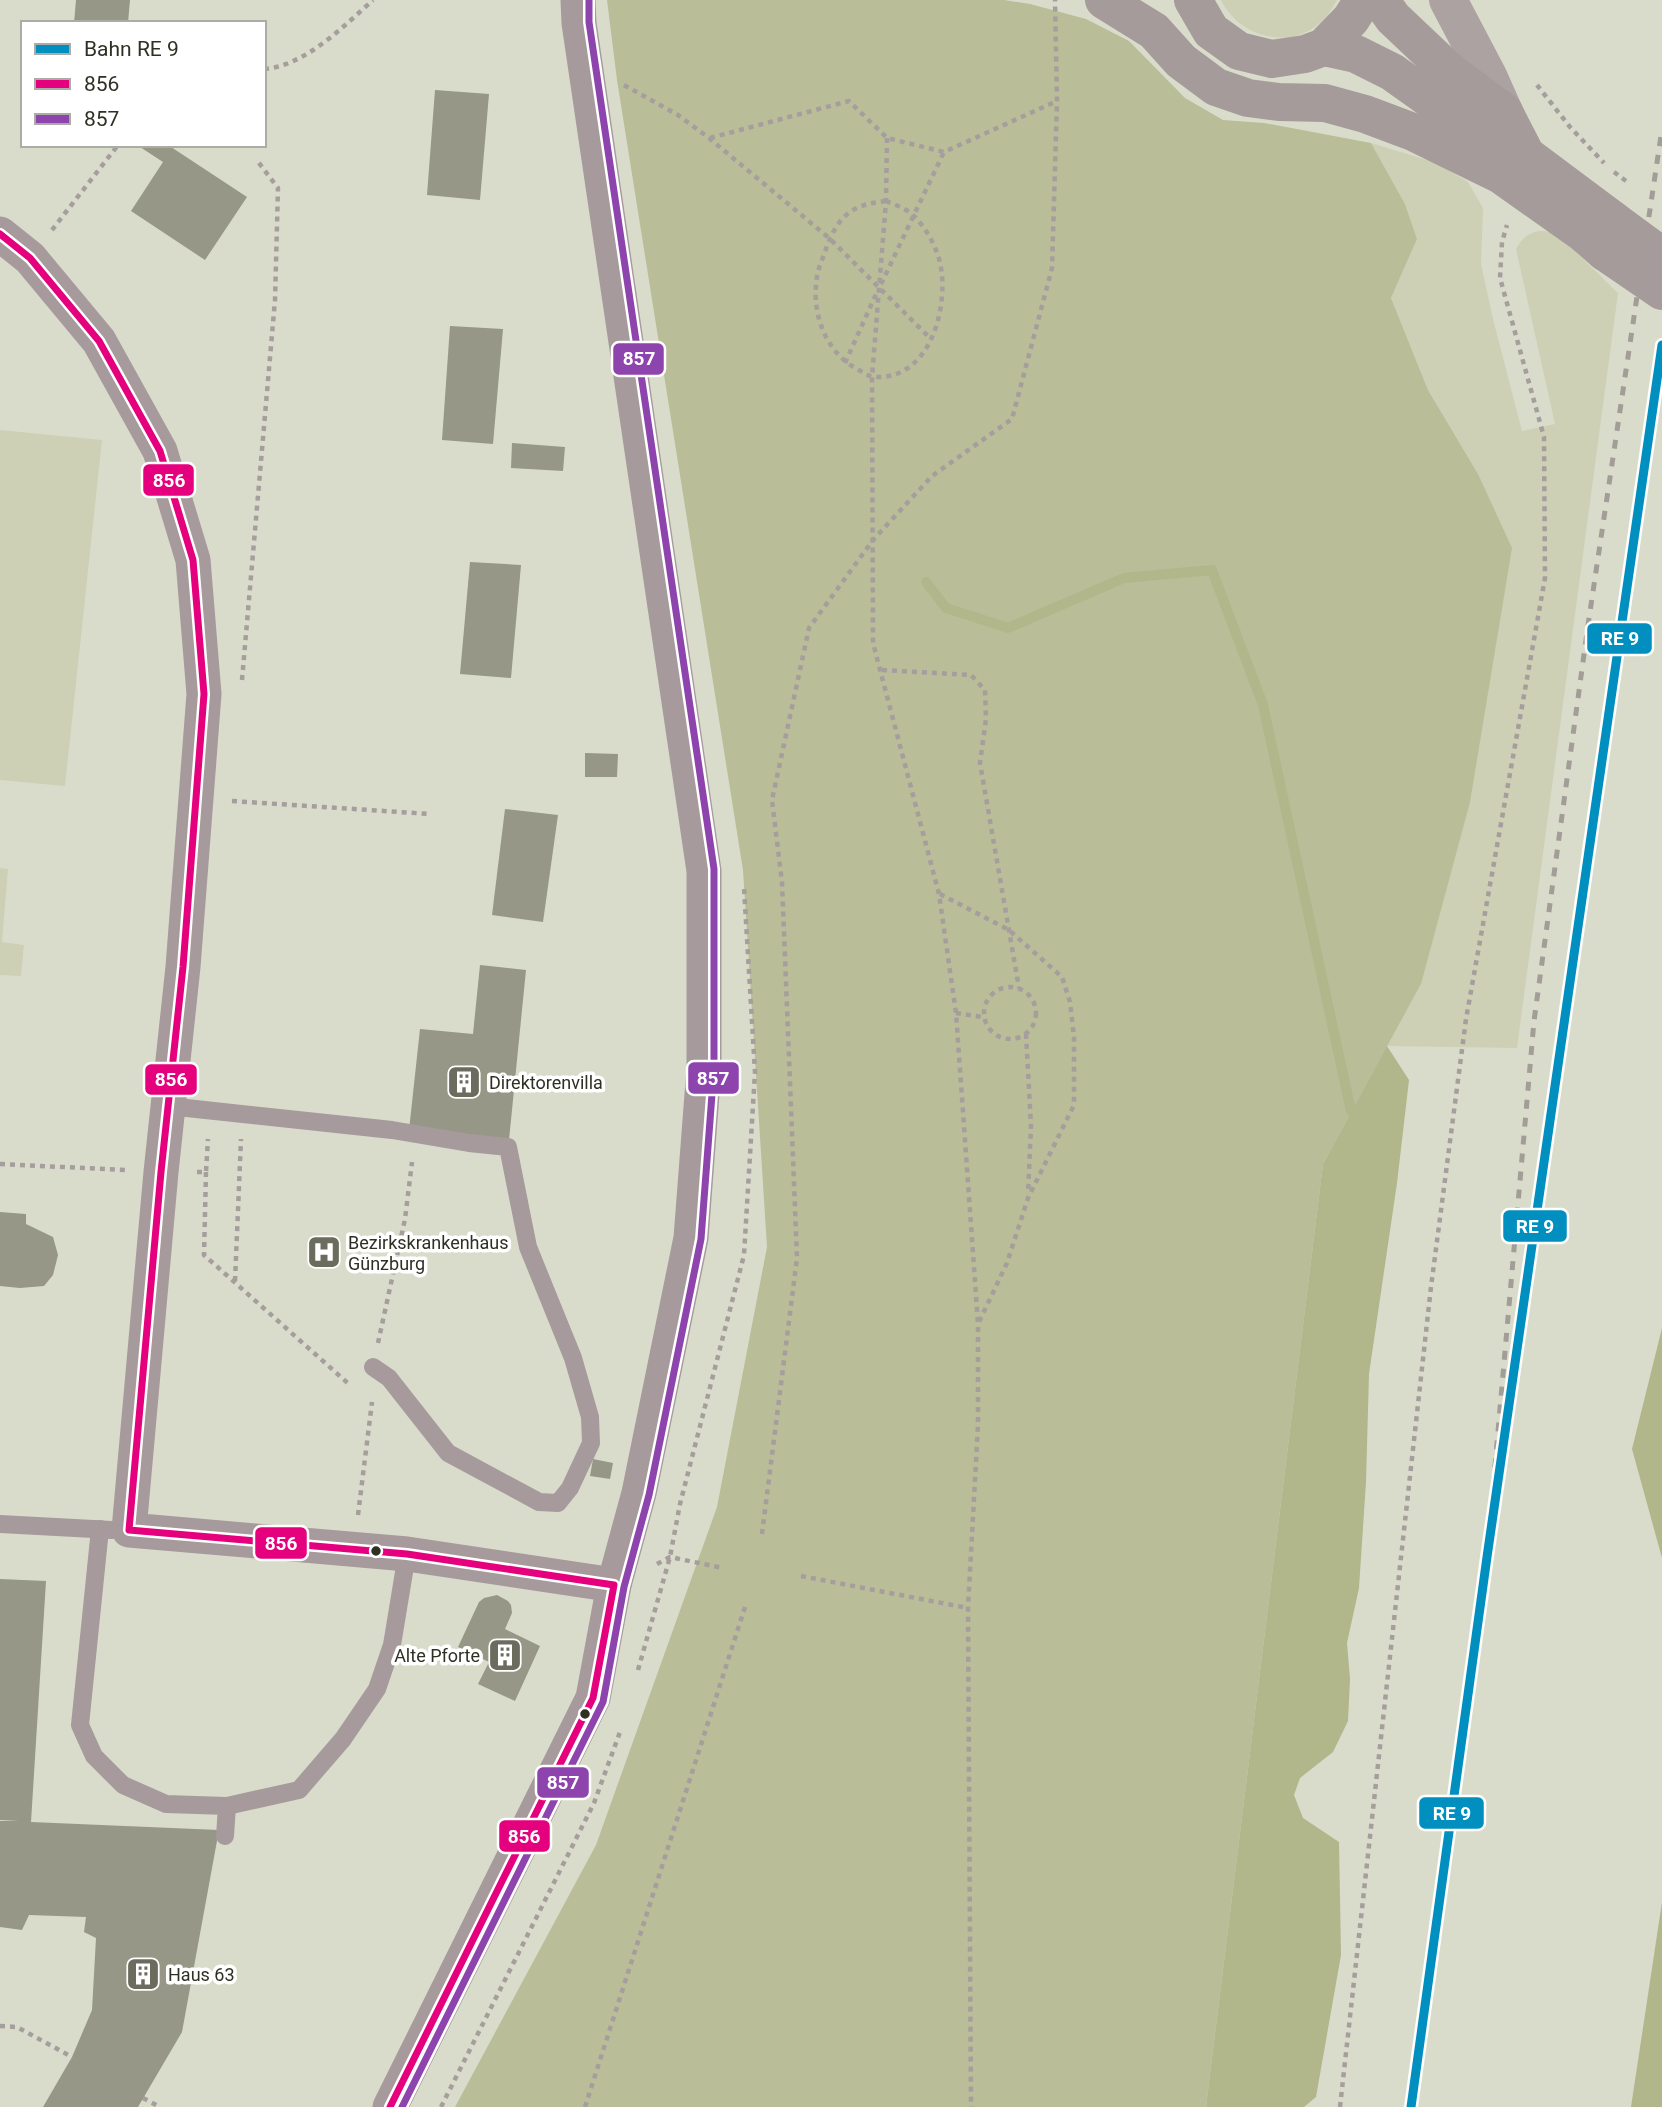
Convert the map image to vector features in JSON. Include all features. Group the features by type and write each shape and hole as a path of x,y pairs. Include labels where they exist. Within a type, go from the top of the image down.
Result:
{"main road":[{"path":"1104,0 1154,31 1181,61 1216,87 1248,98 1325,103 1513,165"},
{"path":"1190,1 1211,31 1239,51 1272,59 1305,54 1324,47 1351,19 1363,0"},
{"path":"1380,0 1393,18 1449,71 1504,112"},
{"path":"1448,0 1504,112 1513,165 1533,196 1609,236 1662,256"},
{"path":"1324,47 1356,54 1392,72 1458,119 1513,165 1609,236 1662,291"}],"street":[{"path":"390,2107 593,1698 614,1585 639,1493 691,1238 704,1068 704,871 581,37 578,0"},
{"path":"0,234 30,258 99,341 160,451 194,560 204,694 183,967 161,1172 114,1530 407,1554 614,1585"}],"lane":[{"path":"168,1106 415,1133 508,1147 527,1247 573,1358 590,1417 591,1443 570,1488 558,1503 539,1502 448,1454 389,1378 373,1367"},
{"path":"0,1524 114,1530 80,1726 94,1756 123,1785 166,1804 227,1806 299,1790 343,1739 377,1689 392,1645 407,1554"},
{"path":"225,1836 227,1806"}],"path":[{"path":"266,69 278,68 322,45 373,0"},
{"path":"762,1534 797,1258 782,882 772,800 809,628 873,540 932,476 1012,419 1052,268 1057,101 1055,0"},
{"path":"619,94 617,80 678,115 709,138 829,238 932,340"},
{"path":"1533,80 1570,127 1614,172"},
{"path":"709,138 849,101 887,138 944,152 1057,101"},
{"path":"887,138 886,201 872,377 873,643 939,894 956,1013 978,1324 978,1425 968,1608 971,2107"},
{"path":"30,258 116,147"},
{"path":"845,363 944,152"},
{"path":"1340,2107 1431,1287 1466,1019 1545,578 1544,437 1500,278 1502,242 1511,211 1533,196"},
{"path":"886,201 902,207 914,216 933,244 941,268 940,307 932,340 911,367 890,377 872,377 845,363 829,343 819,323 817,276 829,238 849,213 863,205 886,201"},
{"path":"882,670 971,675 985,690 986,719 981,763 1019,988"},
{"path":"231,801 430,814"},
{"path":"638,1671 670,1557 680,1504 744,1255 755,1072 743,884"},
{"path":"939,894 1009,930 1062,977 1070,1002 1074,1037 1074,1105 1028,1198 1007,1264 978,1324"},
{"path":"1006,987 1019,988 1031,996 1036,1009 1034,1023 1026,1034 1013,1040 1000,1038 989,1030 983,1017 985,1003 993,992 1006,987"},
{"path":"956,1013 983,1017"},
{"path":"1026,1034 1031,1126 1028,1198"},
{"path":"235,1282 242,1114"},
{"path":"354,1550 372,1401 373,1367 405,1219 415,1133"},
{"path":"0,1164 161,1172"},
{"path":"206,1172 204,1255 338,1377 361,1393"},
{"path":"614,1585 670,1557 723,1568"},
{"path":"801,1576 968,1608"},
{"path":"585,2107 745,1607"},
{"path":"441,2107 594,1803 624,1721"},
{"path":"0,2026 17,2027 72,2057"},
{"path":"143,2098 158,2106"}],"shaded area":[{"path":"607,0 1004,0 1030,4 1086,19 1129,41 1185,98 1223,120 1264,123 1371,143 1405,204 1417,239 1391,298 1428,390 1478,474 1512,548 1470,802 1421,984 1323,1164 1206,2107 455,2107 596,1845 717,1507 767,1247 743,870 617,80"},
{"path":"1221,0 1337,0 1327,16 1312,29 1283,38 1254,32 1241,24"},
{"path":"1371,143 1437,163 1468,182 1483,208 1481,264 1522,431 1555,424 1516,249 1519,244 1526,236 1535,232 1552,233 1575,251 1618,293 1517,1048 1387,1046 1421,984 1478,474 1428,390 1391,298 1417,239 1405,204"},
{"path":"0,430 102,440 65,786 0,780"},
{"path":"0,868 8,869 2,942 24,945 21,976 0,975"},
{"path":"1387,1046 1409,1080 1369,1374 1359,1588 1347,1643 1350,1679 1348,1721 1333,1752 1300,1778 1294,1795 1303,1818 1339,1842 1341,1955 1316,2097 1304,2107 1206,2107 1323,1164"},
{"path":"1662,1328 1662,1558 1632,1449"},
{"path":"1662,1902 1662,2107 1631,2107"}],"building":[{"path":"76,0 130,0 128,21 74,21"},
{"path":"435,90 489,94 480,200 427,195"},
{"path":"140,147 171,147 247,197 205,260 131,211 163,162"},
{"path":"450,326 503,329 493,444 442,440"},
{"path":"512,443 565,447 563,471 511,468"},
{"path":"470,562 521,565 511,678 460,674"},
{"path":"585,753 618,754 617,777 585,777"},
{"path":"505,809 558,815 543,922 492,915"},
{"name":"Direktorenvilla","path":"480,965 526,970 509,1140 409,1130 420,1029 473,1034"},
{"path":"0,1212 26,1214 26,1224 53,1237 58,1255 53,1275 44,1286 0,1286"},
{"path":"593,1459 613,1463 610,1479 590,1476"},
{"name":"Haus 63","path":"0,1579 46,1581 31,1822 219,1830 182,2032 138,2107 43,2107 72,2057 92,2010 96,1938 84,1932 86,1917 29,1915 22,1930 0,1927 0,1821 19,1821 0,1820"},
{"name":"Alte Pforte","path":"497,1595 511,1605 512,1613 505,1629 540,1646 515,1701 478,1684 489,1662 458,1647 479,1602"}],"waterway":[{"path":"926,582 946,608 1008,628 1124,578 1212,570 1263,705 1351,1111"}],"railway":[{"path":"1487,1557 1534,1021 1588,625 1662,129"}],"transit line":[{"name":"857","path":"402,2107 603,1702 624,1587 649,1495 701,1239 714,1068 714,869 589,22 589,0"},
{"name":"856","path":"0,234 30,258 99,341 160,451 193,560 204,694 183,967 161,1172 129,1530 407,1554 614,1585 593,1698 390,2107"},
{"path":"1411,2107 1487,1557 1662,345"}],"place":[{"name":"Direktorenvilla","path":"464,1082"},
{"name":"Bezirkskrankenhaus Günzburg","path":"324,1252"},
{"name":"Alte Pforte","path":"505,1655"},
{"name":"Haus 63","path":"143,1974"}]}
